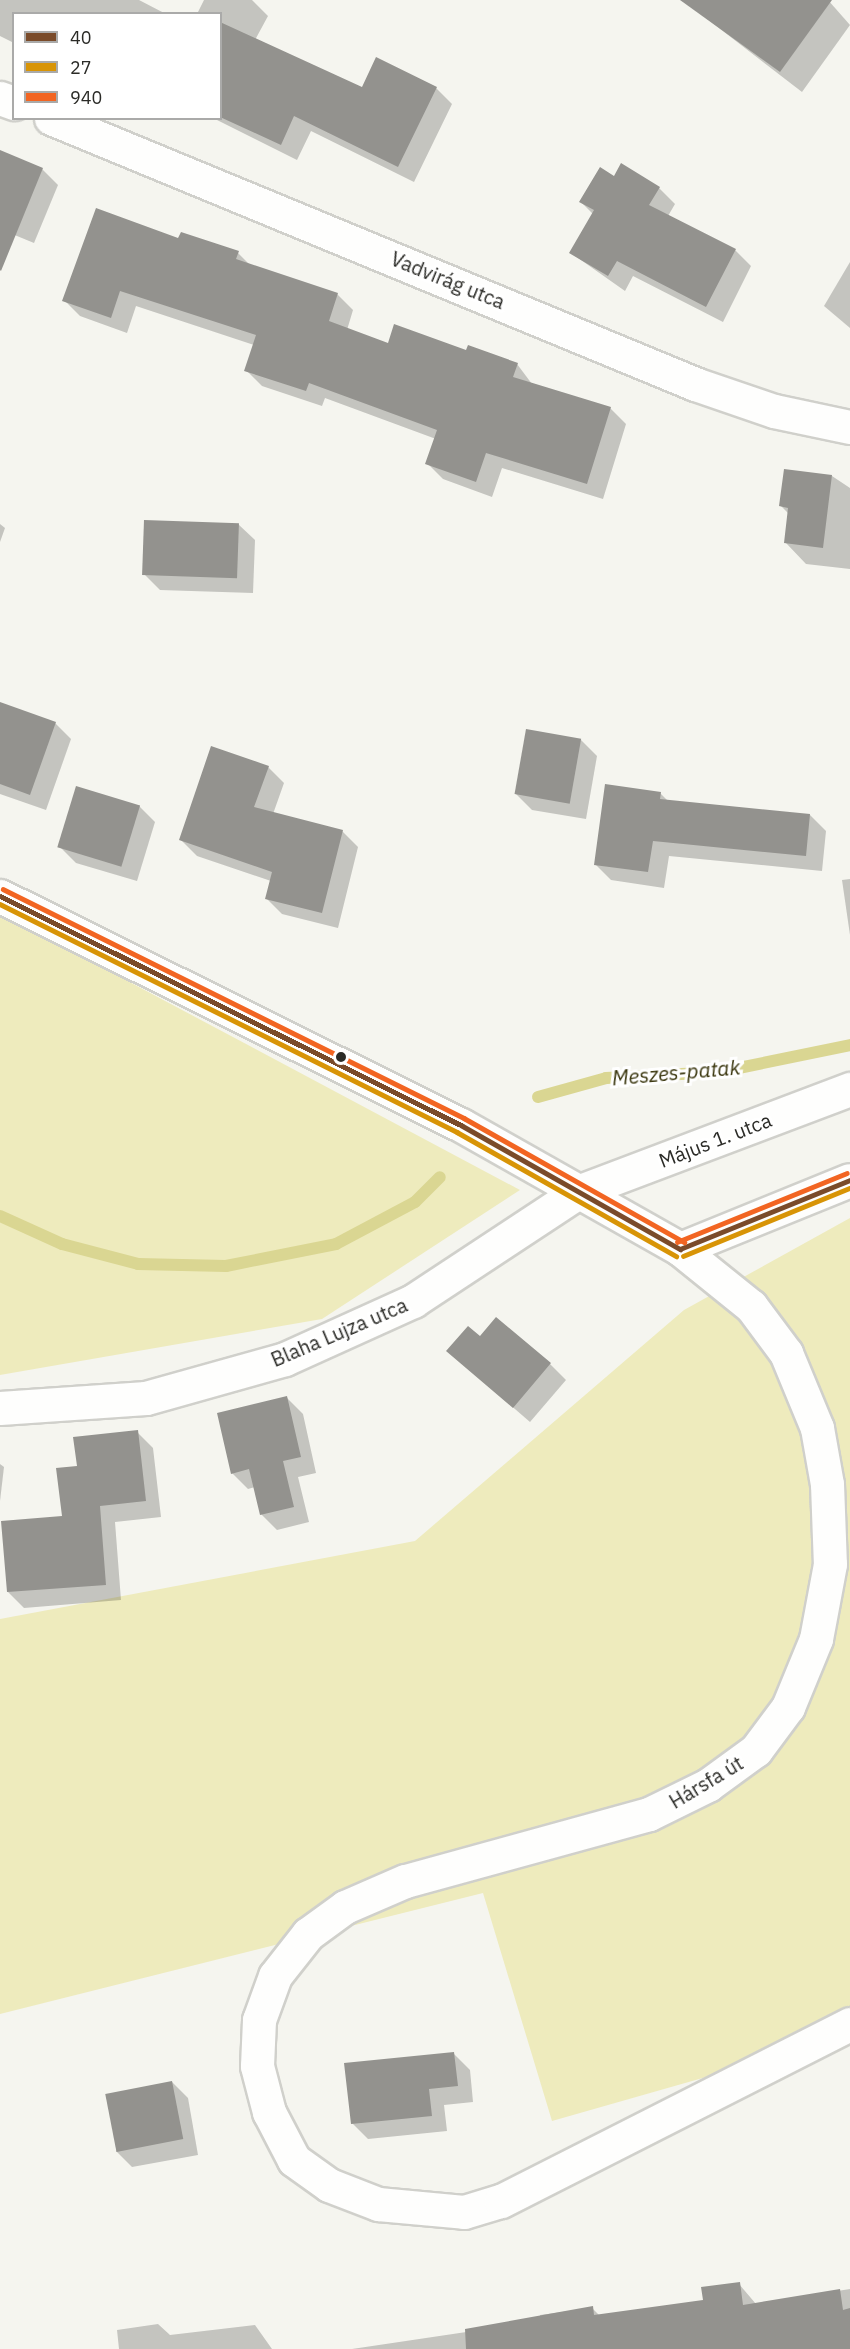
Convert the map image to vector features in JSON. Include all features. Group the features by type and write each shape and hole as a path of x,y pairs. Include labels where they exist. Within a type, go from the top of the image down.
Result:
{"street":[{"name":"Vadvirág utca","path":"56,120 695,384 774,411 850,427"},
{"name":"Hársfa út","path":"0,896 461,1125 680,1249 751,1306 786,1353 817,1428 827,1484 830,1564 816,1639 788,1707 756,1750 708,1785 649,1814 405,1881 345,1907 308,1934 275,1976 259,2020 257,2066 269,2112 294,2160 329,2185 378,2204 464,2212 501,2201 850,2024"},
{"name":"Május 1. utca","path":"580,1191 850,1089"},
{"path":"680,1249 850,1180"},
{"name":"Blaha Lujza utca","path":"0,1408 146,1398 285,1359 413,1300 580,1191"}],"shaded area":[{"path":"0,913 520,1190 322,1319 0,1375"},
{"path":"850,1218 850,2036 552,2121 483,1893 0,2014 0,1619 415,1541 684,1310"}],"building":[{"path":"680,0 832,0 780,72"},
{"path":"222,23 362,87 376,57 437,87 398,167 294,116 281,145 222,118"},
{"path":"0,150 43,168 1,271 0,270"},
{"path":"621,163 660,187 649,205 736,249 706,307 617,261 608,276 569,253 594,210 579,202 600,167 614,176"},
{"path":"96,208 178,238 181,232 239,251 236,259 338,293 329,321 388,343 394,324 466,350 468,345 518,363 513,377 611,407 587,484 486,453 476,482 425,464 437,430 309,383 306,391 244,371 256,335 120,291 111,318 62,301"},
{"path":"784,469 832,475 823,548 784,543 788,508 779,506"},
{"path":"144,520 239,523 237,578 142,575"},
{"path":"0,702 56,722 30,795 0,784"},
{"path":"526,729 581,739 570,804 515,794"},
{"path":"211,746 269,766 254,807 343,830 322,913 265,899 272,872 179,840"},
{"path":"605,784 661,792 660,799 810,814 806,856 653,841 648,872 594,865"},
{"path":"76,786 140,806 121,867 57,847"},
{"path":"496,1317 551,1363 513,1408 446,1351 468,1326 480,1336"},
{"path":"287,1396 301,1457 283,1461 294,1507 260,1515 249,1469 231,1474 217,1413"},
{"path":"138,1430 146,1501 100,1506 106,1585 7,1592 1,1521 62,1516 56,1468 77,1466 73,1437"},
{"path":"454,2052 458,2086 429,2089 432,2116 351,2124 344,2063"},
{"path":"172,2081 183,2139 117,2152 105,2094"},
{"path":"740,2282 743,2305 840,2289 843,2310 850,2308 850,2349 466,2349 465,2329 593,2306 594,2315 703,2300 701,2287"}],"waterway":[{"name":"Meszes-patak","path":"538,1097 606,1078 719,1072 850,1045"},
{"name":"Meszes-patak","path":"0,1216 62,1244 138,1264 226,1266 336,1244 415,1202 440,1177"}],"transit line":[{"name":"940","path":"3,889 464,1118 684,1242"},
{"name":"40","path":"0,896 461,1125 680,1249"},
{"name":"27","path":"0,904 457,1132 676,1256"},
{"name":"940","path":"677,1242 847,1173"},
{"name":"40","path":"680,1249 850,1180"},
{"name":"27","path":"683,1256 850,1188"}]}
